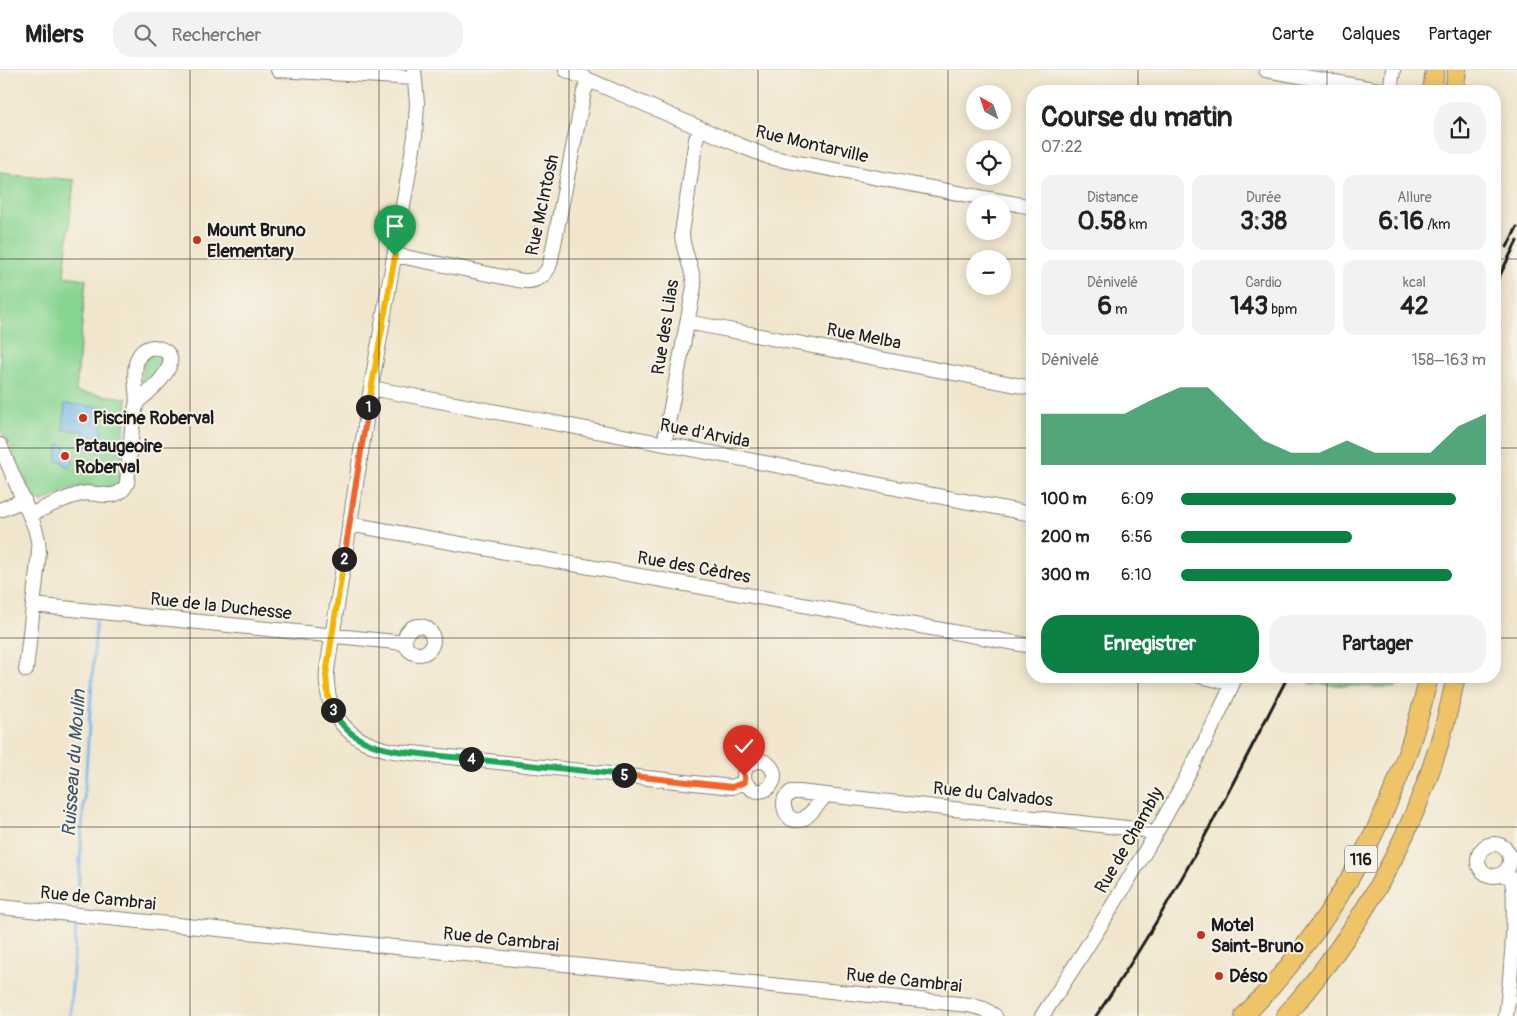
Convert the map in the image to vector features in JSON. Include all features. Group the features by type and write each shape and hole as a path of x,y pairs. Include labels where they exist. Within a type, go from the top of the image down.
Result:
{"main road":[{"path":"1433,85 1435,70"},
{"path":"1455,85 1457,70"},
{"name":"116","path":"1244,1016 1284,972 1314,933 1362,858 1401,772 1413,738 1427,683"},
{"name":"116","path":"1284,1016 1317,978 1346,939 1388,868 1431,770 1454,683"}],"street":[{"path":"278,70 414,74 416,128 371,388 326,675 327,690 335,714 346,729 361,741 393,751 732,787 745,782"},
{"name":"Rue Montarville","path":"566,70 746,148 778,159 1026,206"},
{"path":"1266,70 1351,85"},
{"path":"1391,85 1393,70"},
{"name":"Rue McIntosh","path":"395,256 527,282 537,280 543,276 550,264 584,92 590,80"},
{"name":"Rue des Lilas","path":"664,444 694,283 684,249 682,233 696,139 700,128"},
{"name":"Rue Melba","path":"688,322 1026,387"},
{"name":"Rue d'Arvida","path":"371,388 1026,513"},
{"path":"30,514 81,494 114,495 124,488 127,483 133,418 137,402"},
{"path":"0,445 30,514 38,540 26,670"},
{"path":"0,510 24,500"},
{"name":"Rue des Cèdres","path":"349,524 1026,645"},
{"name":"Rue de la Duchesse","path":"33,605 405,643"},
{"name":"Rue de Chambly","path":"1042,1016 1107,915 1154,836 1197,757 1233,683"},
{"name":"Rue du Calvados","path":"826,795 1136,828 1145,830 1154,836"},
{"path":"1505,872 1512,881 1517,909 1506,1016"},
{"name":"Rue de Cambrai","path":"0,907 969,1005 984,1009 995,1016"}],"green space":[{"path":"0,173 74,180 64,276 86,279 76,392 127,398 120,474 118,481 112,486 105,488 78,487 62,492 42,502 33,498 10,445 0,430"},
{"path":"155,353 163,359 163,368 145,386 142,382 144,361 146,356"},
{"path":"1310,683 1396,683 1395,688"}],"water":[{"name":"Piscine Roberval","path":"65,404 104,407 100,452 83,450 84,431 63,430"},
{"name":"Pataugeoire Roberval","path":"62,444 66,452 73,451 73,463 70,467 65,466 63,462 57,461 58,446"}],"waterway":[{"name":"Ruisseau du Moulin","path":"77,906 96,622"},
{"name":"Ruisseau du Moulin","path":"70,1016 76,923"}],"railway":[{"path":"1507,247 1517,227"},
{"path":"1501,273 1517,241"},
{"path":"1096,1016 1174,892 1284,683"}],"place":[{"name":"Mount Bruno Elementary","path":"197,240"},
{"name":"Piscine Roberval","path":"83,418"},
{"name":"Pataugeoire Roberval","path":"65,456"},
{"name":"Motel Saint-Bruno","path":"1201,935"},
{"name":"Déso","path":"1219,976"}],"route":[{"path":"395,256 352,503 327,670 328,696 338,719 346,729 361,741 393,751 732,787 745,782 744,776"}]}
